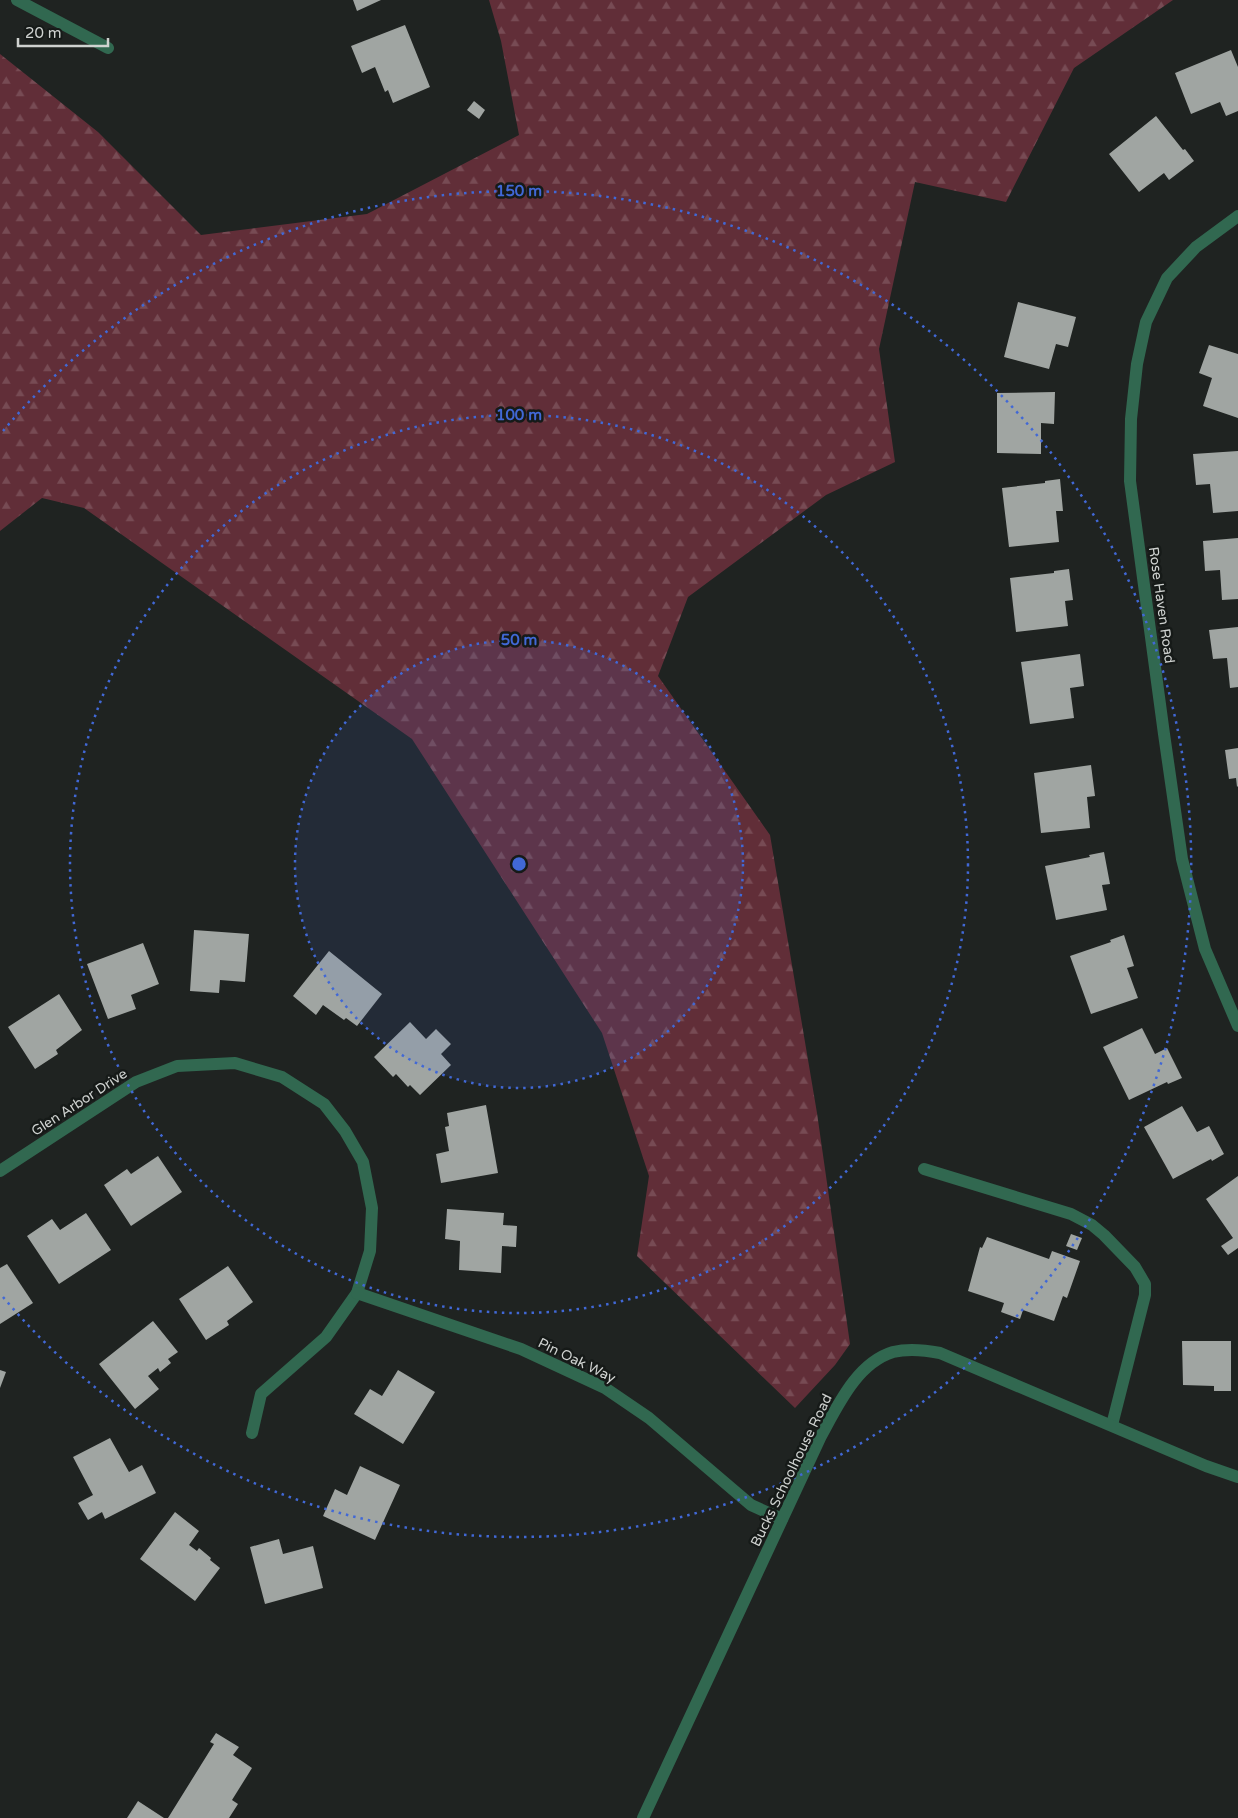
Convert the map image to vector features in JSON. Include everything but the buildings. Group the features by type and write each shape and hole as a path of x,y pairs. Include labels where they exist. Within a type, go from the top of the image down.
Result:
{"street":[{"path":"17,0 108,48"},
{"name":"Rose Haven Road","path":"1238,216 1196,247 1167,278 1146,322 1136,364 1130,419 1130,481 1182,859 1205,949 1238,1026"},
{"name":"Glen Arbor Drive","path":"0,1171 136,1082 177,1066 235,1063 282,1077 324,1104 345,1131 363,1162 372,1208 370,1251 357,1293 326,1337 261,1394 252,1433"},
{"path":"924,1169 1071,1214 1098,1230 1135,1267 1145,1284 1145,1296 1112,1425"},
{"name":"Pin Oak Way","path":"357,1293 521,1349 605,1388 650,1418 751,1505 782,1519"},
{"name":"Bucks Schoolhouse Road","path":"643,1818 821,1436 837,1406 852,1384 878,1359 894,1352 909,1350 940,1352 1206,1466 1238,1477"}],"green space":[{"path":"489,0 1173,0 1074,68 1006,202 915,182 879,349 895,462 826,495 688,597 658,676 770,835 817,1113 850,1344 835,1365 795,1408 637,1256 649,1176 602,1033 412,739 84,508 42,498 0,531 0,54 98,132 201,235 367,214 519,135 501,41"}]}
